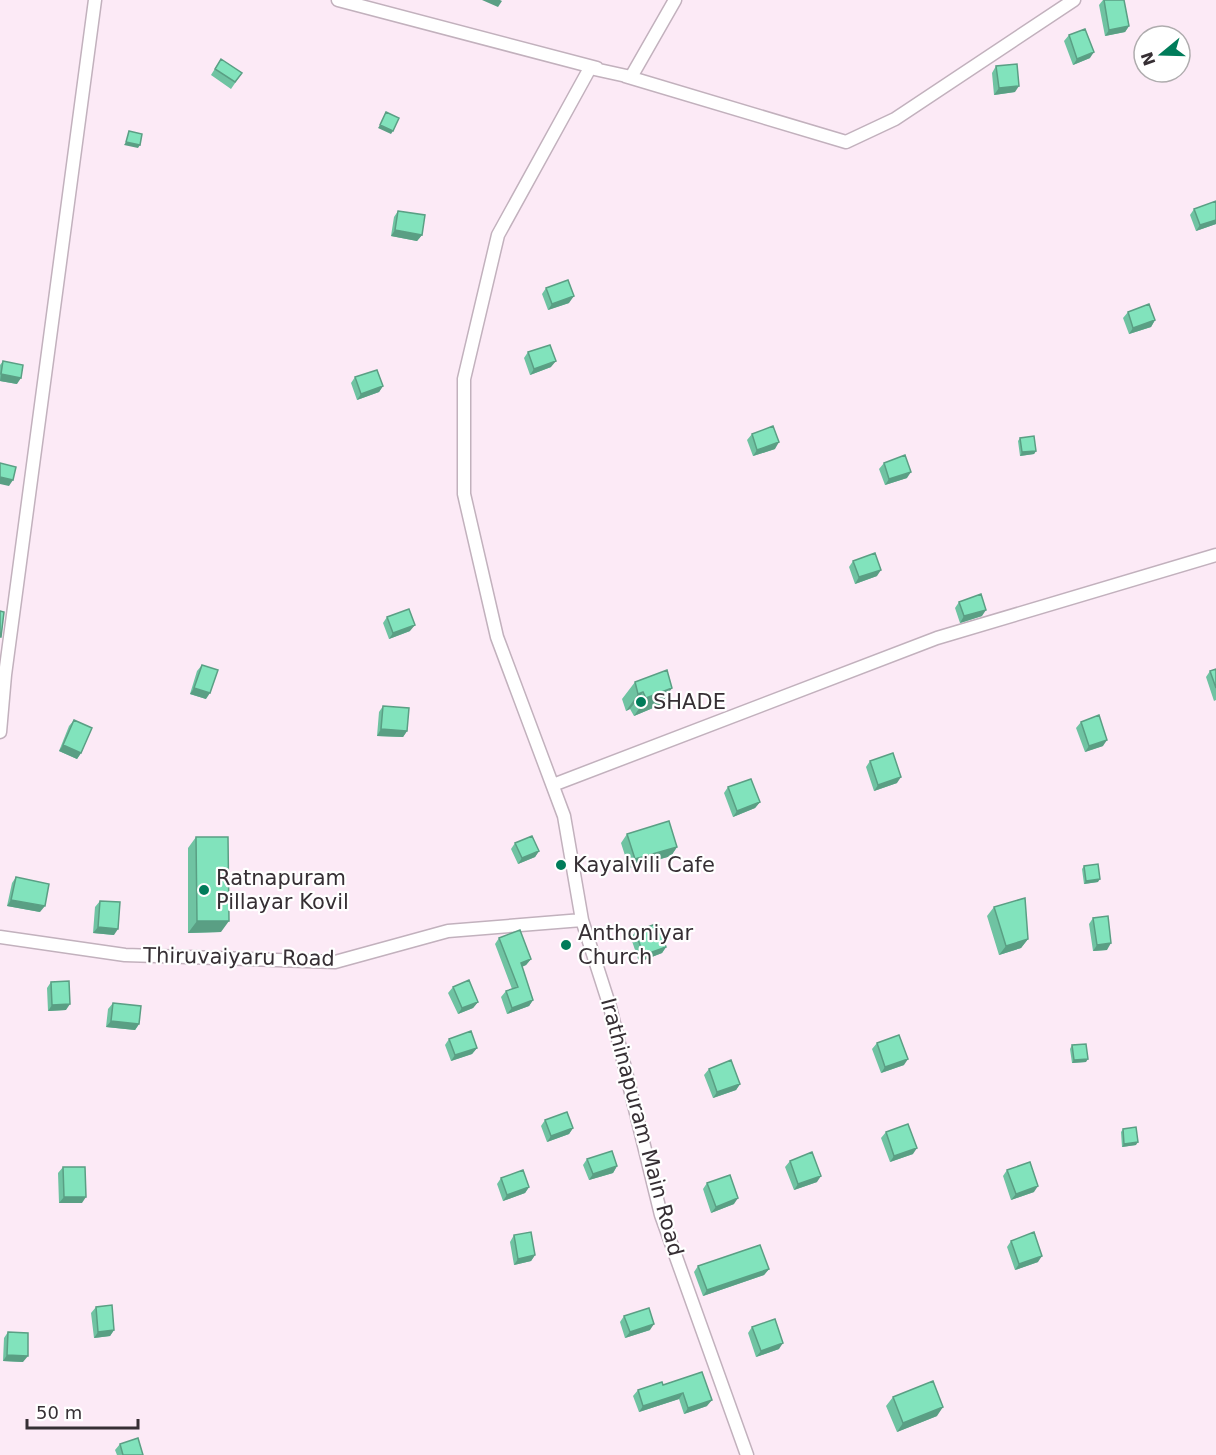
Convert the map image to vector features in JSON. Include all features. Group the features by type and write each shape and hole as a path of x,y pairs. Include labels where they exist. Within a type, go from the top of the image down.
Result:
{"street":[{"path":"0,732 5,675 95,0"},
{"path":"338,0 614,73 846,142 895,119 1074,0"},
{"name":"Irathinapuram Main Road","path":"675,0 631,77 590,68 498,235 464,379 464,494 497,638 564,816 582,920 610,1007 661,1215 747,1455"},
{"path":"554,785 937,638 1216,555"},
{"name":"Thiruvaiyaru Road","path":"0,937 125,955 335,962 448,931 582,920"}],"building":[{"path":"1104,0 1124,0 1129,26 1109,30"},
{"path":"1085,29 1094,52 1077,59 1069,35"},
{"path":"221,59 242,73 235,82 215,69"},
{"path":"1017,64 1019,86 999,88 996,66"},
{"path":"386,112 399,118 393,131 380,125"},
{"path":"129,131 142,134 140,145 126,142"},
{"path":"1216,201 1216,220 1200,225 1194,209"},
{"path":"398,211 425,215 422,235 395,230"},
{"path":"568,280 574,296 552,304 546,288"},
{"path":"1149,304 1155,320 1133,328 1128,312"},
{"path":"550,345 556,361 534,369 528,352"},
{"path":"3,361 23,365 21,378 1,374"},
{"path":"377,370 383,386 361,394 355,377"},
{"path":"773,426 779,442 757,450 752,434"},
{"path":"1034,436 1036,451 1022,452 1020,438"},
{"path":"905,455 911,472 889,479 884,463"},
{"path":"0,463 16,467 13,480 0,477"},
{"path":"875,553 881,570 859,577 853,561"},
{"path":"981,594 986,610 964,616 959,602"},
{"path":"409,609 415,625 393,633 387,617"},
{"path":"0,611 4,612 1,637 0,637"},
{"path":"202,665 218,670 210,693 194,688"},
{"path":"1216,669 1216,688 1210,671"},
{"path":"667,670 672,688 646,698 643,692 638,694 635,682"},
{"path":"383,706 409,708 407,731 381,729"},
{"path":"1099,715 1107,740 1089,746 1081,722"},
{"path":"74,720 92,728 81,753 63,745"},
{"path":"893,753 901,777 878,785 870,761"},
{"path":"751,779 760,802 737,811 728,787"},
{"path":"669,821 677,847 635,859 627,834"},
{"path":"532,836 539,851 522,858 515,843"},
{"name":"Ratnapuram Pillayar Kovil","path":"196,837 228,837 229,921 197,921"},
{"path":"1098,864 1100,879 1086,881 1084,866"},
{"path":"16,877 49,884 45,906 11,900"},
{"path":"1025,898 1028,939 1006,946 994,907"},
{"path":"100,901 120,902 118,929 98,927"},
{"path":"1108,916 1111,943 1097,945 1093,918"},
{"path":"658,923 666,947 644,955 635,932"},
{"path":"520,930 531,959 521,963 533,1000 512,1008 506,991 518,987 499,938"},
{"path":"469,980 478,1002 462,1008 453,987"},
{"path":"69,981 70,1004 52,1005 51,982"},
{"path":"113,1003 141,1006 139,1024 111,1021"},
{"path":"471,1031 477,1048 455,1055 449,1039"},
{"path":"899,1035 908,1059 885,1067 877,1043"},
{"path":"1086,1044 1088,1059 1074,1060 1072,1045"},
{"path":"731,1060 740,1084 717,1092 709,1069"},
{"path":"567,1112 573,1128 551,1136 545,1120"},
{"path":"908,1124 917,1148 894,1156 886,1132"},
{"path":"1136,1127 1138,1142 1124,1144 1123,1129"},
{"path":"612,1151 617,1166 593,1174 587,1159"},
{"path":"812,1152 821,1176 798,1184 790,1161"},
{"path":"1030,1162 1038,1186 1016,1194 1007,1170"},
{"path":"63,1167 85,1167 86,1197 64,1197"},
{"path":"523,1170 529,1187 507,1195 501,1178"},
{"path":"730,1175 738,1198 716,1207 707,1183"},
{"path":"531,1232 535,1255 518,1259 514,1235"},
{"path":"1034,1232 1042,1256 1019,1264 1011,1241"},
{"path":"760,1245 769,1269 707,1290 698,1266"},
{"path":"112,1305 114,1330 98,1332 96,1307"},
{"path":"649,1308 654,1324 630,1332 624,1316"},
{"path":"775,1319 783,1343 761,1351 752,1327"},
{"path":"8,1332 28,1333 28,1356 7,1355"},
{"path":"702,1372 712,1400 688,1408 683,1393 643,1406 638,1390 662,1382 663,1385"},
{"path":"933,1381 943,1407 903,1423 893,1397"},
{"path":"138,1438 143,1455 123,1455 120,1444"}],"place":[{"name":"SHADE","path":"641,702"},
{"name":"Kayalvili Cafe","path":"561,865"},
{"name":"Ratnapuram Pillayar Kovil","path":"204,890"},
{"name":"Anthoniyar Church","path":"566,945"}]}
